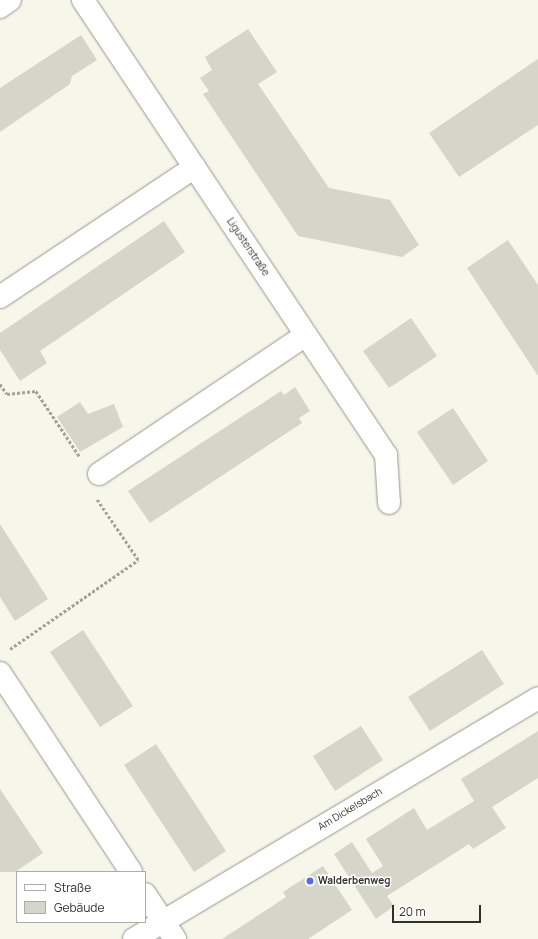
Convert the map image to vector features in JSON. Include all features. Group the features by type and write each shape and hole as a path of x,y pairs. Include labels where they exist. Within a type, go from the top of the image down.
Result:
{"street":[{"path":"0,7 10,0"},
{"name":"Ligusterstraße","path":"83,0 386,455 389,503"},
{"path":"0,297 195,167"},
{"path":"96,476 306,335"},
{"path":"0,673 130,871"},
{"name":"Am Dickelsbach","path":"134,939 162,920 538,698"},
{"path":"146,896 175,939"}],"path":[{"path":"0,384 7,394 36,391 96,476 90,491 138,560 6,652"}],"building":[{"path":"248,29 277,72 258,84 329,188 390,200 419,245 402,257 298,236 203,94 209,91 200,78 212,70 205,57"},
{"path":"81,35 97,60 72,76 70,84 0,132 0,88"},
{"path":"538,59 538,125 459,177 429,133"},
{"path":"164,221 185,252 40,351 47,363 20,381 0,350 0,333"},
{"path":"508,240 538,285 538,376 467,268"},
{"path":"411,318 437,356 389,388 363,351"},
{"path":"295,387 310,411 299,418 302,423 150,523 128,491 281,391 284,395"},
{"path":"80,402 88,414 114,404 123,427 80,452 57,417"},
{"path":"453,408 488,461 453,485 417,432"},
{"path":"0,524 48,599 15,621 0,597"},
{"path":"83,630 133,706 100,727 50,652"},
{"path":"482,650 504,684 430,731 408,697"},
{"path":"361,726 383,760 335,791 313,756"},
{"path":"538,731 538,778 492,807 506,828 473,849 469,844 387,896 394,906 376,919 334,854 352,842 372,873 383,866 366,839 414,808 427,830 474,801 461,779"},
{"path":"156,744 226,851 194,872 124,765"},
{"path":"0,789 43,853 15,872 0,872"},
{"path":"323,866 352,910 308,939 222,939 286,897 283,892"}],"place":[{"name":"Walderbenweg","path":"310,881"}]}
